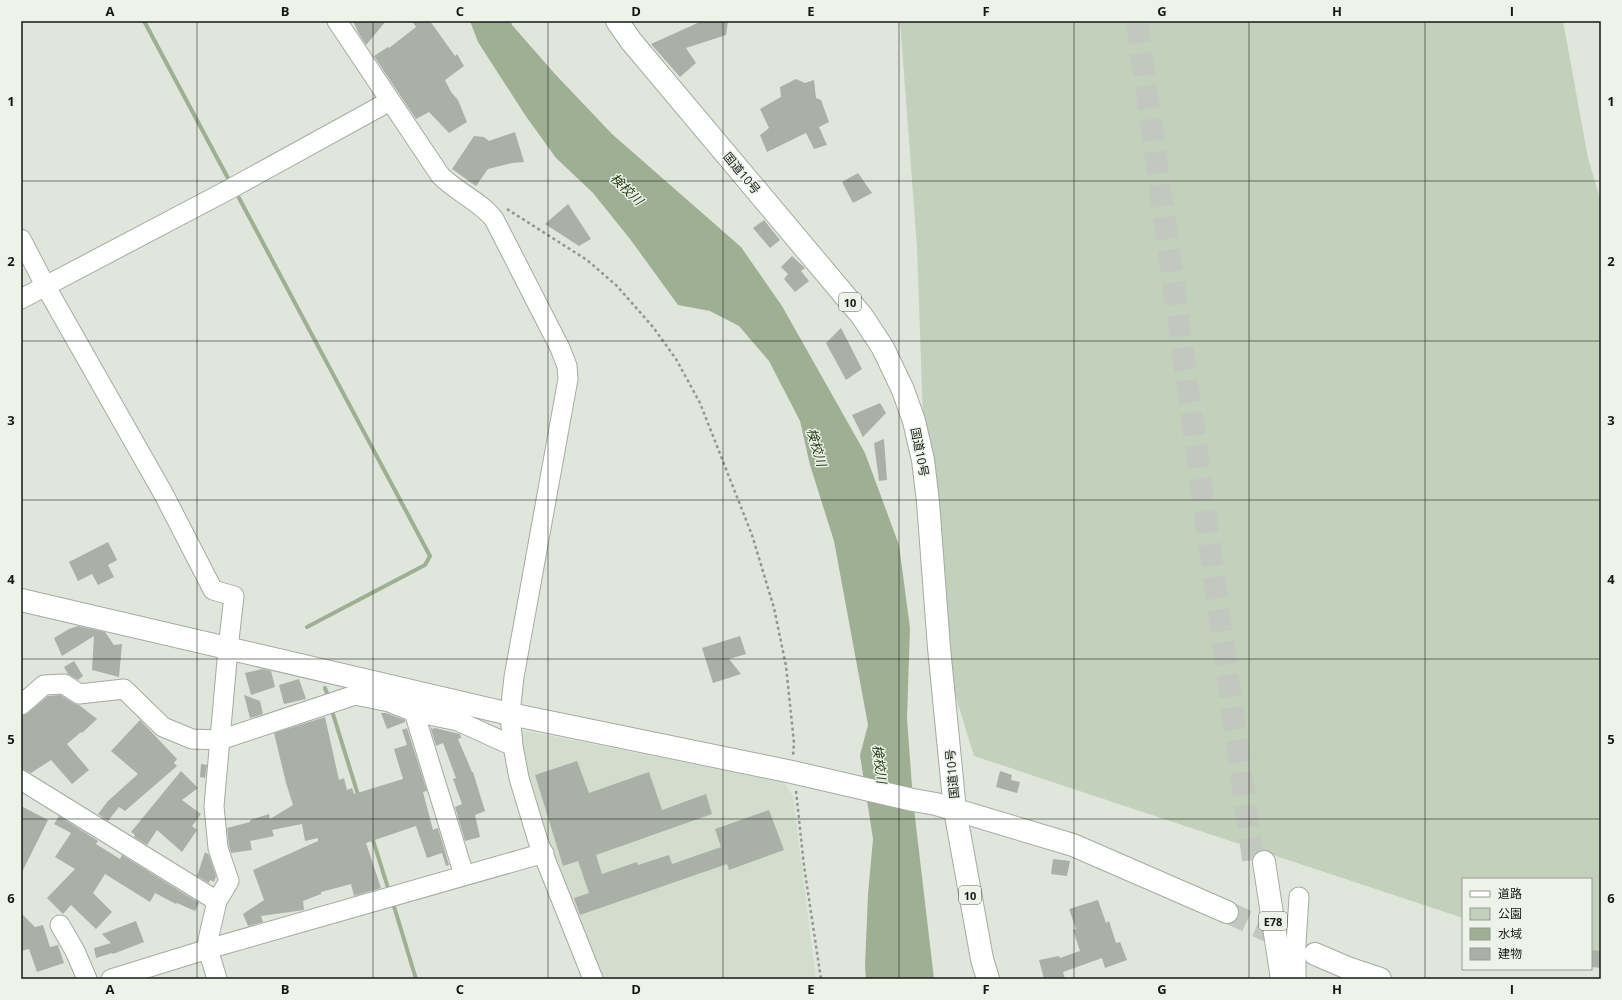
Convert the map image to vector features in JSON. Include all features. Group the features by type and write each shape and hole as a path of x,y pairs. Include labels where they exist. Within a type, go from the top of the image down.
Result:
{"main road":[{"name":"国道10号","path":"617,21 631,41 862,316 883,348 903,390 914,421 922,460 927,496 939,648 946,807 988,979"},
{"path":"21,600 510,714 792,772 946,807 1073,845 1227,912"},
{"name":"E78","path":"1271,979 1259,864 1282,979"},
{"path":"1315,954 1350,969 1380,979"}],"street":[{"path":"337,21 440,175 448,184 483,208 494,219 560,348 567,366 568,379 514,678 510,714 518,778 538,841 593,979"},
{"path":"21,299 230,189 390,101"},
{"path":"21,239 46,287 163,493 213,590 234,596 214,806 218,848 229,881 217,901 208,940 208,949 217,979"},
{"path":"21,705 44,685 64,684 79,694 124,690 163,727 192,739 220,740 355,695 389,702 414,712 458,722 513,746"},
{"path":"414,712 464,875"},
{"path":"21,780 217,901"},
{"path":"111,979 208,949 544,853"},
{"path":"1296,979 1296,944 1299,897"},
{"path":"60,925 75,951 87,979"}],"path":[{"path":"483,208 501,205 587,260 617,286 657,332 676,359 700,403 752,535 774,608 786,666 794,743 792,772 797,799 804,866 821,979"}],"shaded area":[{"path":"516,729 784,782 793,796 816,979 601,979 569,898 530,787"}],"green space":[{"path":"900,21 1563,21 1588,158 1601,202 1601,955 1592,955 1592,878 1462,878 1462,918 974,756 954,691 937,618 925,476 917,247"}],"water":[{"name":"検校川","path":"470,21 511,21 512,25 555,74 612,134 741,247 782,306 865,453 899,545 910,628 907,718 913,800 934,979 866,979 865,966 868,894 873,839 860,755 868,725 834,541 810,465 800,421 769,361 739,326 710,311 678,305 630,239 593,193 556,158 525,115 478,42"}],"building":[{"path":"353,21 386,21 366,45"},
{"path":"412,21 430,21 455,56 457,54 464,66 445,80 451,92 458,100 467,122 449,133 429,112 416,119 374,56 388,47 389,48 416,27"},
{"path":"702,21 728,21 726,35 686,48 696,63 680,77 651,44"},
{"path":"796,79 805,83 814,80 816,98 821,100 829,122 819,127 827,145 814,149 806,133 767,152 760,135 769,128 760,109 781,97 780,87"},
{"path":"515,132 524,162 512,163 488,169 476,186 452,169 474,136 484,137 489,141"},
{"path":"858,173 872,193 853,203 842,182"},
{"path":"568,204 591,239 579,246 545,224"},
{"path":"764,220 780,240 770,248 753,228"},
{"path":"792,256 805,268 801,271 809,281 795,292 784,279 788,274 781,267"},
{"path":"841,328 862,369 846,380 826,343"},
{"path":"880,403 886,413 863,437 852,415"},
{"path":"884,439 887,480 879,481 874,443"},
{"path":"108,542 117,560 108,565 114,577 98,585 92,574 78,581 69,562"},
{"path":"78,626 105,632 114,645 122,644 119,677 92,670 94,636 62,656 54,638 69,629"},
{"path":"740,636 746,654 729,659 741,674 713,683 702,648"},
{"path":"74,661 83,676 78,680 68,674 64,667"},
{"path":"262,669 271,671 275,687 251,695 245,673"},
{"path":"299,679 306,699 284,704 279,685"},
{"path":"61,695 79,705 97,719 67,744 89,770 72,784 51,760 31,773 21,769 21,716 28,713 48,696"},
{"path":"244,695 260,701 263,714 250,718"},
{"path":"381,713 386,713 405,720 405,722 387,729"},
{"path":"325,717 339,780 344,778 347,790 352,788 354,794 403,779 394,749 407,745 402,730 407,728 427,791 423,792 433,830 438,828 449,865 446,866 442,853 427,858 416,826 366,843 381,888 354,896 351,884 321,892 321,894 303,901 304,910 261,916 263,922 248,926 243,914 264,900 253,870 318,841 318,838 305,841 302,824 272,830 274,836 250,841 252,850 231,853 227,828 250,822 250,820 269,814 270,819 293,805 274,733"},
{"path":"140,720 177,759 174,763 177,766 125,811 119,807 108,821 98,814 108,801 138,774 111,751"},
{"path":"430,726 432,729 435,728 460,734 461,738 458,739 473,772 485,811 475,815 480,837 465,841 455,807 462,804 453,779 456,778 443,743 436,746"},
{"path":"577,761 589,793 649,772 662,810 706,794 712,814 596,855 602,874 637,862 638,865 669,855 672,864 721,847 715,829 769,810 784,850 729,870 727,864 580,915 574,898 589,893 578,861 563,866 535,775"},
{"path":"201,764 207,765 205,778 200,777"},
{"path":"181,771 198,788 182,800 201,814 192,826 197,830 182,852 157,830 147,845 134,837 135,835 131,832"},
{"path":"1000,771 1012,775 1011,780 1020,782 1017,793 996,787"},
{"path":"21,806 48,820 21,874"},
{"path":"59,816 98,841 96,844 120,859 122,855 199,903 195,911 177,903 176,904 155,893 150,902 105,874 93,893 112,912 96,929 71,905 63,914 47,898 75,869 55,857 71,833 54,824"},
{"path":"205,852 209,855 216,876 214,882 210,880 209,883 197,876"},
{"path":"1053,859 1070,861 1067,876 1051,874"},
{"path":"1098,900 1106,923 1109,921 1116,943 1120,942 1127,960 1105,968 1102,958 1063,972 1065,979 1044,979 1039,960 1059,956 1060,958 1080,951 1073,930 1076,929 1069,909"},
{"path":"21,913 35,927 43,925 50,947 58,945 64,963 37,972 29,949 21,951"},
{"path":"136,921 144,942 113,954 112,953 96,958 94,948 111,943 102,934"},
{"path":"1592,950 1601,951 1601,968 1592,967"}],"waterway":[{"path":"144,21 230,182"},
{"path":"239,198 430,556 425,565 307,627"},
{"path":"325,688 329,699"},
{"path":"333,714 359,798"},
{"path":"372,837 389,891"},
{"path":"393,903 416,979"}],"tunnel":[{"path":"1137,21 1254,866"},
{"path":"1227,912 1289,941"}]}
